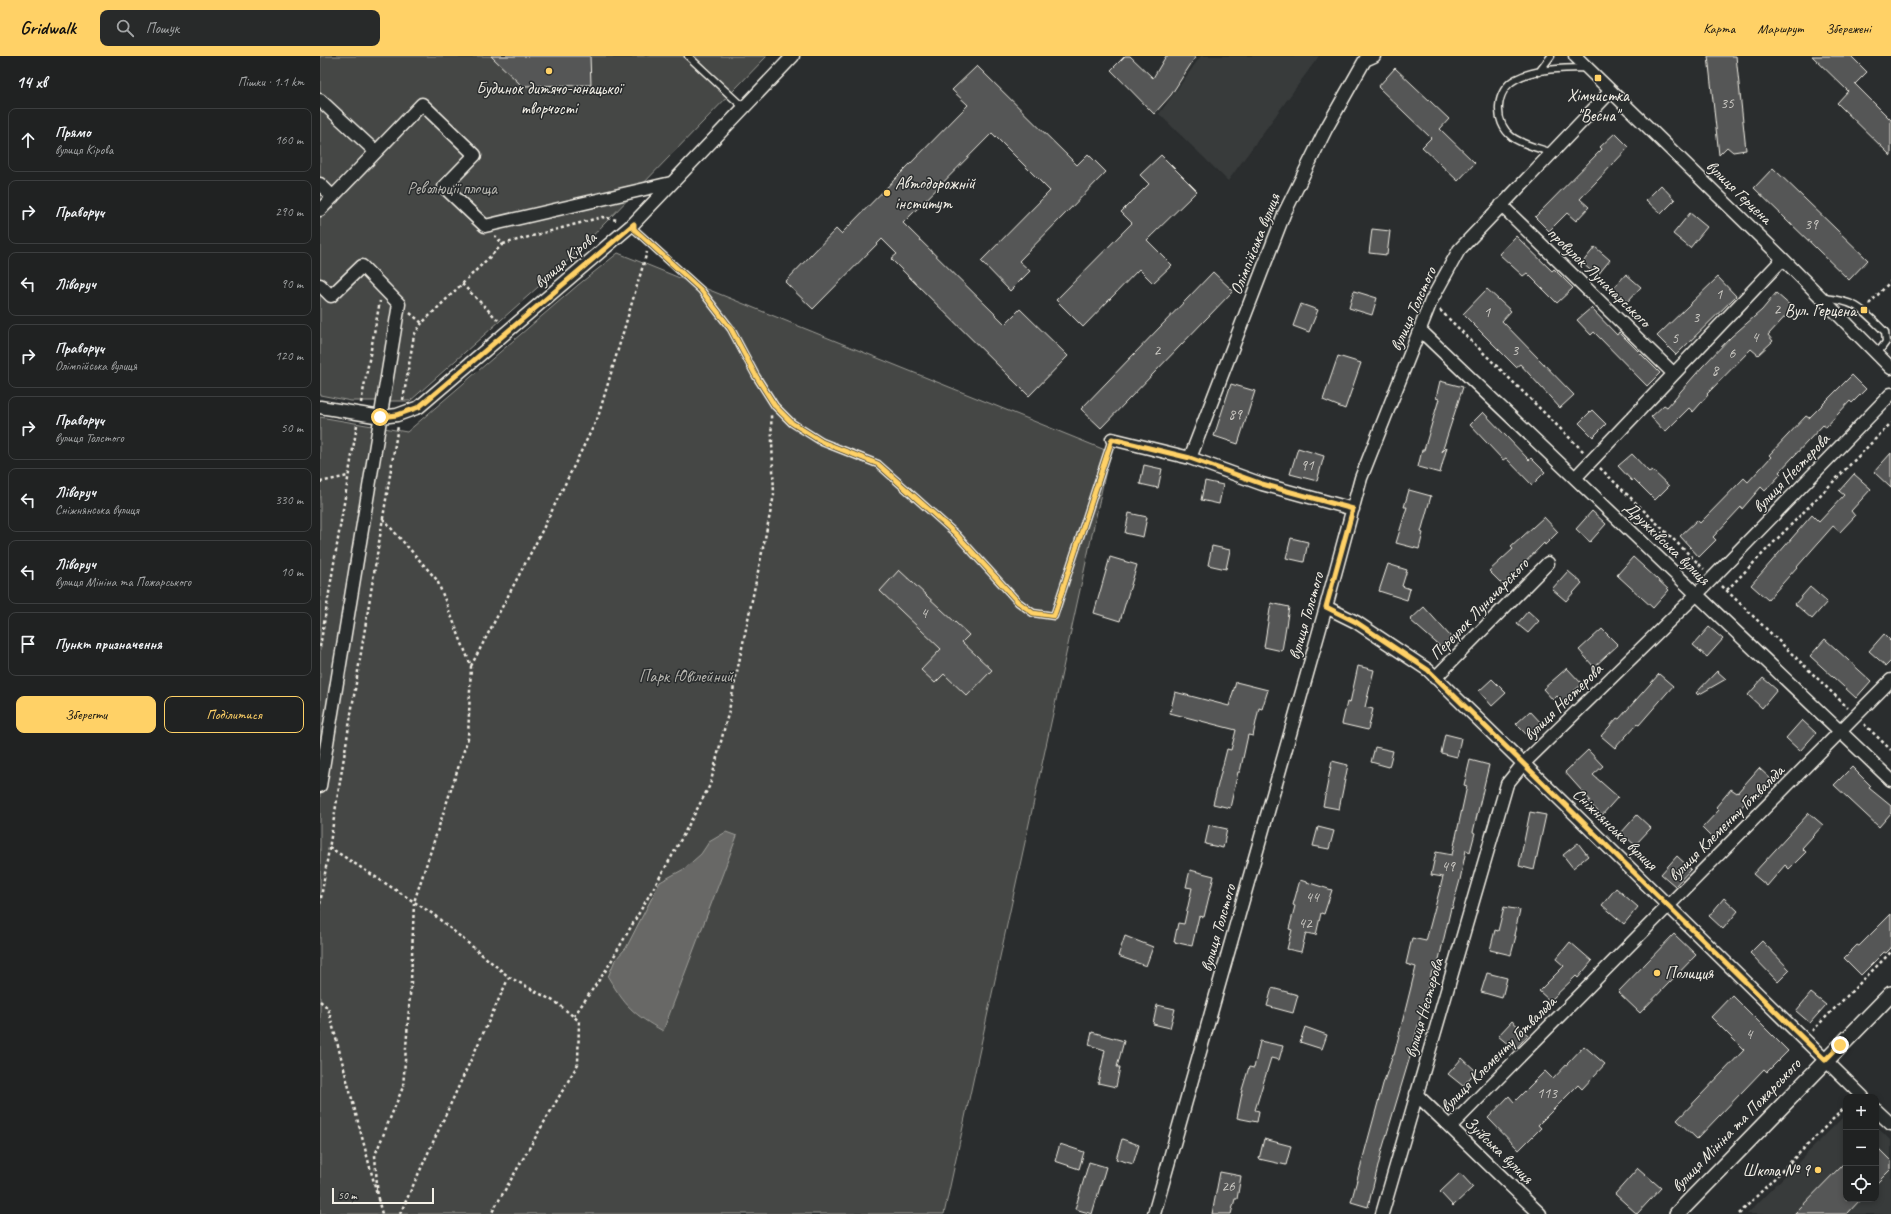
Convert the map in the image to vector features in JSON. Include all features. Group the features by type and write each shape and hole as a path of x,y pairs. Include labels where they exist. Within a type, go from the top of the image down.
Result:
{"street":[{"name":"вулиця Кірова","path":"320,407 380,417 400,414 419,407 634,224 671,183 793,56"},
{"name":"Олімпійська вулиця","path":"1190,458 1284,214 1337,108 1365,60 1374,56"},
{"name":"вулиця Герцена","path":"1575,56 1783,258 1891,368"},
{"name":"вулиця Толстого","path":"1154,1214 1326,607 1361,478 1431,301 1458,250 1611,91"},
{"path":"320,100 376,152"},
{"path":"320,210 422,104 475,155 444,187 485,226 671,183"},
{"path":"320,184 333,197"},
{"name":"провулок Луначарського","path":"1501,205 1673,373"},
{"path":"1575,478 1783,258"},
{"path":"320,285 331,296 362,266 399,304 320,786"},
{"name":"Дружківська вулиця","path":"1420,330 1891,780"},
{"name":"вулиця Нестерова","path":"1382,1214 1507,784 1523,764 1697,594 1891,394"},
{"path":"1112,439 1190,458 1262,484 1353,509"},
{"name":"Переулок Луначарского","path":"1436,678 1548,563"},
{"name":"Сніжнянська вулиця","path":"1326,607 1356,622 1428,670 1860,1094"},
{"name":"вулиця Клементу Готвальда","path":"1450,1127 1891,680"},
{"name":"вулиця Мініна та Пожарського","path":"1677,1214 1825,1060 1891,994"},
{"name":"Зуївська вулиця","path":"1416,1094 1540,1214"},
{"path":"1879,1113 1891,1124"}],"lane":[{"path":"688,56 744,108"},
{"path":"1539,72 1551,56"},
{"path":"1552,152 1520,142 1511,136 1503,125 1498,104 1504,89 1514,80 1525,75 1539,72 1587,68"},
{"path":"634,224 634,229 701,290 731,329 756,376 769,396 792,423 822,442 878,464 956,534 1018,602 1033,613 1054,616 1112,439"},
{"path":"1822,297 1843,299 1864,310 1885,332 1886,342 1877,354"}],"path":[{"path":"320,904 414,334 422,324 503,244 602,217 634,224"},
{"path":"485,226 503,244"},
{"path":"471,666 537,541 598,417 650,244"},
{"path":"1864,310 1891,281"},
{"path":"462,284 508,331"},
{"path":"320,647 359,413 383,287"},
{"path":"1431,301 1592,460 1891,750"},
{"path":"399,304 422,324"},
{"path":"574,1016 606,970 672,856 710,785 731,702 774,495 769,396"},
{"path":"1727,590 1891,423"},
{"path":"320,482 348,476"},
{"path":"378,1200 375,1155 403,1087 411,982 414,902 468,738 471,666 437,580 383,519"},
{"path":"329,848 433,914 509,977 557,1003 579,1021 578,1064 491,1214"},
{"path":"1804,1039 1891,952"},
{"path":"400,1214 509,977"},
{"path":"320,1000 328,1008 382,1214"},
{"path":"1739,1214 1843,1109"}],"shaded area":[{"path":"1201,56 1319,56 1228,181 1159,114"},
{"path":"726,832 737,836 663,1031 644,1020 631,1009 625,1003 608,977 615,960 626,948 660,882 684,869 701,854 709,842"},
{"name":"Школа № 9","path":"1843,1117 1843,1202 1879,1202 1879,1129 1891,1141 1891,1214 1747,1214"}],"green space":[{"name":"Революції площа","path":"320,56 767,56 574,255 410,401 351,401 320,395"},
{"name":"Парк Ювілейний","path":"618,253 1110,452 944,1214 320,1214 320,417 407,432 578,285"}],"building":[{"name":"Будинок дитячо-юнацької творчості","path":"491,56 590,56 591,85 522,86"},
{"path":"1125,56 1130,56 1153,78 1166,56 1196,56 1171,95 1154,114 1111,70"},
{"path":"1708,56 1736,56 1746,150 1733,152 1727,147 1719,155"},
{"path":"1812,56 1851,56 1867,72 1855,84 1891,120 1891,156 1837,103 1848,91"},
{"path":"977,66 1077,165 1088,154 1106,172 1019,261 1030,271 1010,291 981,261 1050,191 992,133 903,223 1005,324 1020,309 1068,356 1029,396 891,259 897,254 882,239 813,309 785,282 836,229 841,234 968,105 952,90"},
{"path":"1395,68 1449,119 1440,129 1475,163 1458,181 1422,147 1431,138 1378,87"},
{"path":"1615,133 1629,147 1580,199 1589,207 1576,221 1567,213 1549,231 1535,217 1602,149 1600,147"},
{"path":"1161,155 1197,191 1147,240 1172,265 1153,283 1139,269 1083,327 1056,300 1132,223 1121,212 1149,184 1140,175"},
{"path":"1773,168 1868,260 1849,280 1754,188"},
{"path":"1661,185 1675,200 1661,214 1646,200"},
{"path":"1690,213 1707,227 1690,248 1673,234"},
{"path":"1372,229 1390,231 1387,255 1369,253"},
{"path":"1516,236 1552,271 1554,269 1573,288 1557,303 1527,273 1523,276 1499,254"},
{"path":"1595,247 1610,260 1597,276 1582,263"},
{"path":"1213,272 1233,291 1101,428 1081,409"},
{"path":"1626,274 1641,287 1627,302 1612,290"},
{"path":"1718,277 1736,296 1676,355 1657,336"},
{"path":"1487,289 1511,311 1502,321 1574,395 1560,408 1520,364 1516,367 1463,314"},
{"path":"1354,291 1377,298 1372,315 1349,308"},
{"path":"1776,293 1793,308 1768,335 1773,341 1758,355 1751,349 1707,394 1708,395 1693,412 1689,408 1665,432 1651,417 1664,405 1667,407 1702,367 1731,337 1762,310"},
{"path":"1301,304 1318,310 1309,332 1293,326"},
{"path":"1591,308 1617,335 1619,332 1660,373 1647,386 1594,332 1591,335 1577,320"},
{"path":"1338,356 1361,363 1345,409 1323,400"},
{"path":"1852,375 1866,389 1852,403 1850,401 1826,427 1823,425 1779,472 1781,474 1765,491 1761,487 1742,509 1741,507 1713,537 1716,540 1699,557 1680,536 1697,520 1700,523 1744,478 1748,482 1771,457 1769,455 1806,416 1809,418"},
{"path":"1440,381 1463,387 1442,452 1447,447 1440,473 1418,467 1439,399 1436,398"},
{"path":"1231,384 1255,391 1238,444 1214,436"},
{"path":"1592,410 1606,424 1593,437 1579,423"},
{"path":"1483,412 1529,460 1531,458 1545,472 1532,485 1506,458 1503,460 1470,425"},
{"path":"1298,448 1324,456 1317,481 1290,474"},
{"path":"1891,453 1891,488 1874,472"},
{"path":"1632,454 1649,472 1652,470 1669,486 1655,500 1634,479 1632,481 1618,466"},
{"path":"1144,465 1162,469 1158,488 1140,484"},
{"path":"1854,474 1871,489 1851,511 1855,516 1840,532 1833,526 1768,600 1751,585 1812,515 1819,522 1844,495 1839,491"},
{"path":"1205,481 1223,485 1219,504 1201,500"},
{"path":"1409,490 1431,496 1421,532 1423,533 1419,549 1396,543 1407,507 1404,507"},
{"path":"1592,511 1606,524 1590,542 1576,529"},
{"path":"1129,513 1147,517 1143,537 1125,533"},
{"path":"1544,517 1558,532 1545,545 1544,543 1503,585 1489,571 1513,549 1511,547"},
{"path":"1291,538 1308,542 1304,562 1286,558"},
{"path":"1212,546 1230,550 1226,569 1208,565"},
{"path":"1110,557 1137,565 1120,621 1094,613"},
{"path":"1633,557 1669,590 1653,608 1617,575"},
{"path":"1388,564 1407,570 1402,586 1410,589 1407,600 1379,591"},
{"path":"899,570 969,635 962,642 992,670 967,696 944,674 935,683 921,670 941,649 880,591"},
{"path":"1568,571 1582,583 1566,601 1552,589"},
{"path":"1810,587 1827,602 1812,619 1795,604"},
{"path":"1271,603 1289,607 1282,651 1264,647"},
{"path":"1424,607 1451,637 1442,648 1410,620"},
{"path":"1528,611 1539,621 1528,633 1517,624"},
{"path":"1709,627 1723,639 1707,657 1693,645"},
{"path":"1602,629 1618,645 1594,667 1579,650"},
{"path":"1884,634 1891,641 1891,661 1886,666 1869,651"},
{"path":"1825,639 1871,681 1856,698 1810,656"},
{"path":"1358,666 1374,670 1365,707 1373,709 1368,730 1342,724 1347,702 1350,703"},
{"path":"1567,668 1582,684 1563,701 1557,696 1553,700 1543,689"},
{"path":"1717,671 1726,679 1698,695 1696,693"},
{"path":"1659,674 1673,686 1639,725 1637,724 1615,748 1601,736 1617,718 1619,719"},
{"path":"1763,678 1777,690 1762,708 1748,695"},
{"path":"1492,679 1506,693 1492,706 1479,691"},
{"path":"1236,682 1268,690 1262,709 1259,708 1253,736 1248,735 1230,808 1213,804 1227,749 1231,750 1236,730 1170,713 1175,692 1229,706"},
{"path":"1530,711 1543,725 1530,738 1516,724"},
{"path":"1802,720 1816,733 1800,751 1786,738"},
{"path":"1445,734 1461,738 1457,757 1441,753"},
{"path":"1375,747 1393,751 1389,767 1371,762"},
{"path":"1588,750 1603,766 1593,775 1618,797 1602,815 1588,802 1590,800 1565,772"},
{"path":"1470,760 1489,765 1473,832 1475,833 1470,852 1466,850 1460,880 1452,909 1451,908 1436,972 1432,971 1412,1050 1382,1150 1368,1207 1351,1202 1383,1084 1394,1055 1416,967 1406,964 1412,938 1426,941 1443,877 1431,875 1436,852 1452,855 1467,786 1464,785"},
{"path":"1332,761 1348,765 1339,809 1323,806"},
{"path":"1852,767 1871,786 1869,788 1891,806 1891,813 1879,827 1834,785"},
{"path":"1759,768 1773,781 1758,798 1753,794 1713,839 1702,828 1719,810 1716,807 1731,789 1737,793"},
{"path":"1530,812 1546,815 1534,870 1519,866"},
{"path":"1809,813 1823,825 1802,848 1806,852 1789,869 1785,865 1767,886 1753,874"},
{"path":"1637,815 1651,828 1635,845 1621,833"},
{"path":"1209,825 1227,829 1223,848 1205,844"},
{"path":"1318,827 1334,831 1329,849 1313,846"},
{"path":"1578,843 1588,856 1573,868 1563,855"},
{"path":"1677,856 1691,869 1675,886 1661,874"},
{"path":"1190,870 1214,876 1204,917 1199,916 1192,946 1174,942 1178,923 1184,924 1192,888 1186,887"},
{"path":"1300,880 1332,890 1324,914 1321,913 1316,935 1306,933 1301,952 1287,949 1292,930 1289,929 1295,906 1293,905"},
{"path":"1616,888 1638,907 1624,924 1602,905"},
{"path":"1724,898 1738,911 1723,929 1709,916"},
{"path":"1504,907 1520,910 1511,955 1490,950 1495,930 1498,931"},
{"path":"1891,914 1891,948 1886,953 1884,952 1861,975 1844,958 1857,945 1859,946"},
{"name":"Полиция","path":"1674,934 1696,955 1640,1013 1618,992"},
{"path":"1125,936 1153,947 1146,966 1118,956"},
{"path":"1762,941 1790,970 1778,982 1750,953"},
{"path":"1570,942 1592,961 1578,978 1576,976 1550,1001 1539,991 1564,966 1556,959"},
{"path":"1487,973 1507,978 1502,998 1481,992"},
{"path":"1272,988 1298,995 1293,1013 1267,1006"},
{"path":"1811,993 1826,1005 1810,1023 1796,1011"},
{"path":"1732,995 1788,1051 1767,1072 1764,1069 1697,1139 1677,1120 1744,1050 1711,1017"},
{"path":"1157,1005 1175,1009 1170,1028 1153,1024"},
{"path":"1512,1021 1528,1035 1515,1050 1498,1036"},
{"path":"1305,1027 1327,1035 1322,1049 1300,1042"},
{"path":"1092,1032 1124,1041 1117,1067 1120,1067 1116,1087 1098,1083 1105,1050 1089,1045"},
{"path":"1260,1041 1283,1046 1279,1060 1271,1058 1255,1110 1259,1111 1257,1122 1237,1118 1241,1093 1249,1067 1254,1068"},
{"path":"1584,1046 1605,1064 1582,1089 1578,1085 1538,1125 1541,1128 1519,1150 1488,1118 1509,1096 1514,1102 1545,1071 1553,1079"},
{"path":"1462,1058 1476,1071 1463,1086 1448,1074"},
{"path":"1122,1139 1139,1145 1133,1164 1116,1159"},
{"path":"1264,1139 1291,1146 1286,1165 1259,1159"},
{"path":"1060,1144 1084,1152 1079,1169 1055,1161"},
{"path":"1879,1149 1891,1161 1891,1169 1879,1181"},
{"path":"1089,1162 1106,1167 1092,1214 1075,1209"},
{"path":"1843,1164 1843,1202 1858,1202 1847,1214 1794,1214"},
{"path":"1638,1168 1661,1188 1637,1214 1615,1194"},
{"path":"1220,1172 1241,1176 1237,1199 1235,1199 1231,1214 1212,1214"},
{"path":"1460,1173 1473,1187 1453,1206 1440,1192"}],"place":[{"name":"Будинок дитячо-юнацької творчості","path":"549,71"},
{"name":"Хімчистка \"Весна\"","path":"1598,78"},
{"name":"Автодорожній інститут","path":"887,193"},
{"name":"Вул. Герцена","path":"1864,310"},
{"name":"Полиция","path":"1657,973"},
{"name":"Школа № 9","path":"1818,1170"}],"route":[{"path":"380,417 397,415 419,407 634,224 634,229 701,290 731,329 756,376 775,406 792,423 822,442 861,456 878,464 956,534 1018,602 1033,613 1054,616 1112,439 1190,458 1262,484 1353,509 1326,607 1356,622 1428,670 1669,905 1825,1060 1840,1045"}]}
